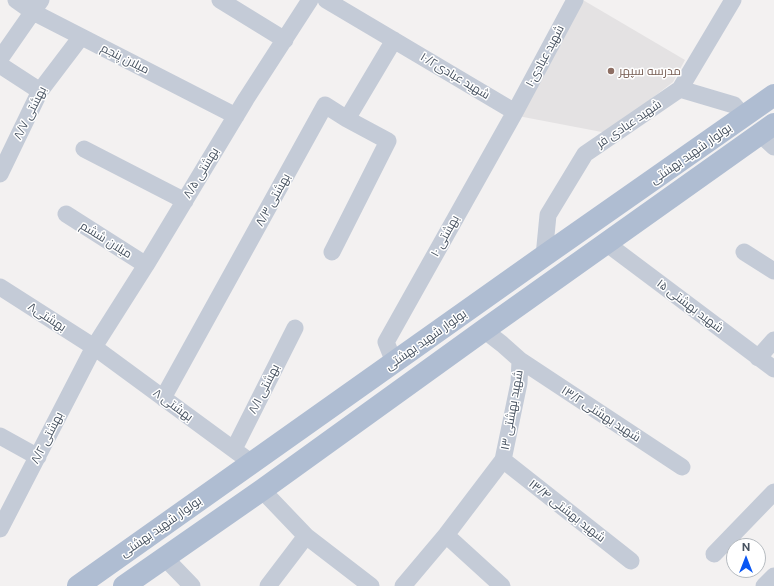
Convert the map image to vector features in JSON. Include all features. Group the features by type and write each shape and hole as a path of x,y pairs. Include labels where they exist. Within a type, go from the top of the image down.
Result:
{"main road":[{"name":"بولوار شهید بهشتی","path":"78,586 774,95"},
{"name":"بولوار شهید بهشتی","path":"124,586 262,490 606,243 769,135"}],"street":[{"name":"میلان پنجم","path":"16,0 37,6 81,37 236,116"},
{"path":"220,0 285,40"},
{"name":"بهشتی ۸/۵","path":"94,347 146,265 236,116 310,0"},
{"name":"شهید عبادی۱۰/۲","path":"326,0 515,112"},
{"name":"شهید عبادی۱۰","path":"515,112 575,0"},
{"name":"شهید عبادی فر","path":"544,256 548,215 585,154 680,89 733,0"},
{"path":"0,59 37,6"},
{"name":"بهشتی ۸/۷","path":"0,174 40,91 81,37"},
{"path":"332,252 388,141 347,119 394,40"},
{"path":"0,65 40,91"},
{"path":"680,89 734,105 744,117"},
{"name":"بهشتی ۸/۳","path":"163,398 325,105 347,119"},
{"name":"بهشتی ۱۰","path":"394,362 386,342 515,112"},
{"path":"84,149 185,201"},
{"name":"میلان ششم","path":"66,214 146,265"},
{"name":"شهید بهشتی ۱۵","path":"606,243 774,370"},
{"path":"744,252 774,271"},
{"name":"بهشتی۸","path":"0,287 94,347"},
{"name":"بهشتی ۸/۱","path":"234,449 295,328"},
{"name":"شهید بهشتی ۱۳","path":"403,586 446,535 503,460 519,383 520,360 484,330"},
{"path":"758,358 774,340"},
{"name":"۸ بهشتی","path":"94,347 252,463"},
{"name":"بهشتی ۸/۲","path":"0,529 94,347"},
{"name":"شهید بهشتی ۱۳/۲","path":"520,360 682,467"},
{"path":"0,436 38,457"},
{"name":"شهید بهشتی ۱۳/۴","path":"503,460 631,561"},
{"path":"262,490 306,536 371,586"},
{"path":"714,554 774,492"},
{"path":"446,535 502,586"},
{"path":"271,585 306,536"},
{"path":"164,557 192,586"},
{"path":"764,586 774,576"}],"shaded area":[{"name":"مدرسه سپهر","path":"583,0 685,60 673,82 607,133 518,116"}],"place":[{"name":"مدرسه سپهر","path":"611,71"}]}
